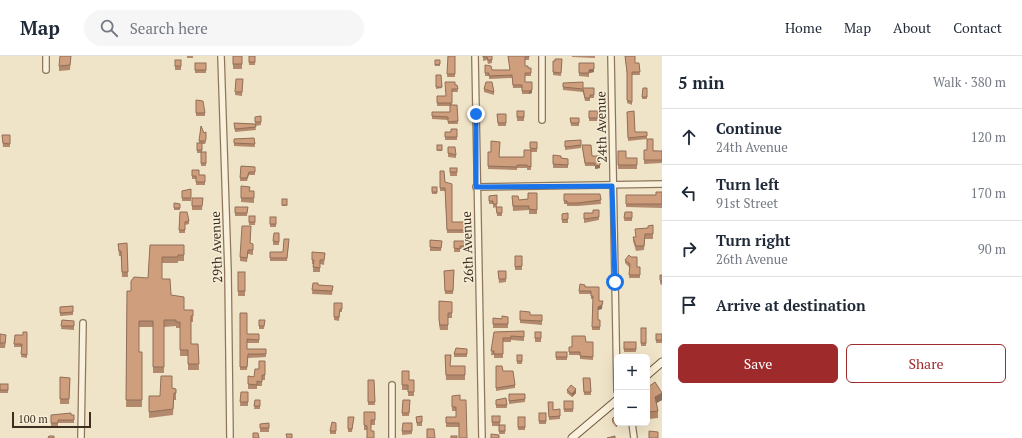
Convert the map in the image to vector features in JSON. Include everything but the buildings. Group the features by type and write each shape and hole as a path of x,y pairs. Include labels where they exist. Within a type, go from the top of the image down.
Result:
{"street":[{"path":"46,56 46,70"},
{"name":"29th Avenue","path":"221,56 228,269 230,438"},
{"name":"26th Avenue","path":"475,56 476,187 482,438"},
{"path":"542,56 542,120"},
{"name":"24th Avenue","path":"611,56 612,186 616,354"},
{"path":"476,187 662,184"},
{"path":"81,438 83,323"},
{"path":"650,372 662,362"},
{"path":"392,385 392,438"},
{"path":"572,438 614,403"},
{"path":"632,426 634,438"}],"route":[{"path":"476,114 476,187 612,186 615,282"}]}
